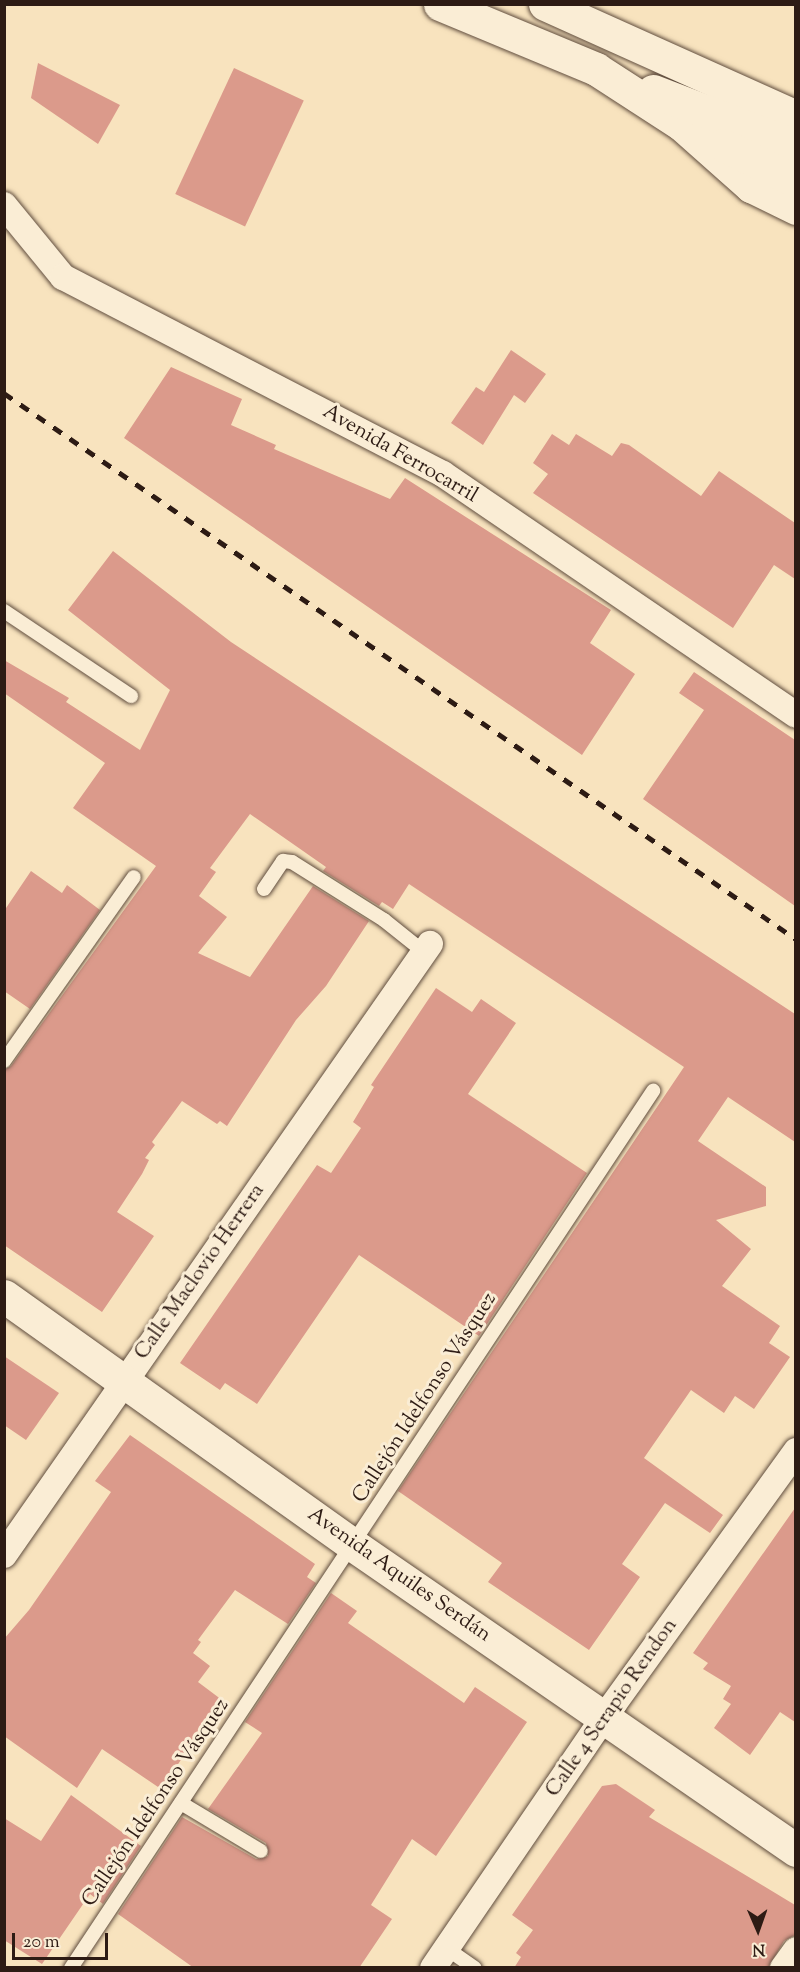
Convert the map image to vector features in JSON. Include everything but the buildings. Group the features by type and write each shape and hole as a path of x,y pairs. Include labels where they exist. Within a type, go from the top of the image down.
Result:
{"main road":[{"path":"440,4 596,69 795,146"},
{"path":"545,4 795,117"},
{"path":"596,69 681,124 795,181"},
{"path":"681,124 751,186 795,208"},
{"name":"Avenida Aquiles Serdán","path":"4,1296 125,1379 353,1545 604,1716 795,1850"}],"street":[{"name":"Avenida Ferrocarril","path":"4,205 63,277 444,474 795,715"},
{"name":"Calle Maclovio Herrera","path":"4,1556 427,948"},
{"name":"Calle 4 Serapio Rendon","path":"439,1958 604,1716 795,1450"},
{"path":"783,1968 795,1950"}],"lane":[{"path":"4,610 131,696"},
{"path":"264,889 284,861 292,862 427,948"},
{"path":"4,1061 134,877"},
{"name":"Callejón Idelfonso Vásquez","path":"71,1968 654,1091"},
{"path":"181,1803 261,1851"},
{"path":"439,1958 476,1968"}],"railway":[{"path":"4,393 796,939"}]}
